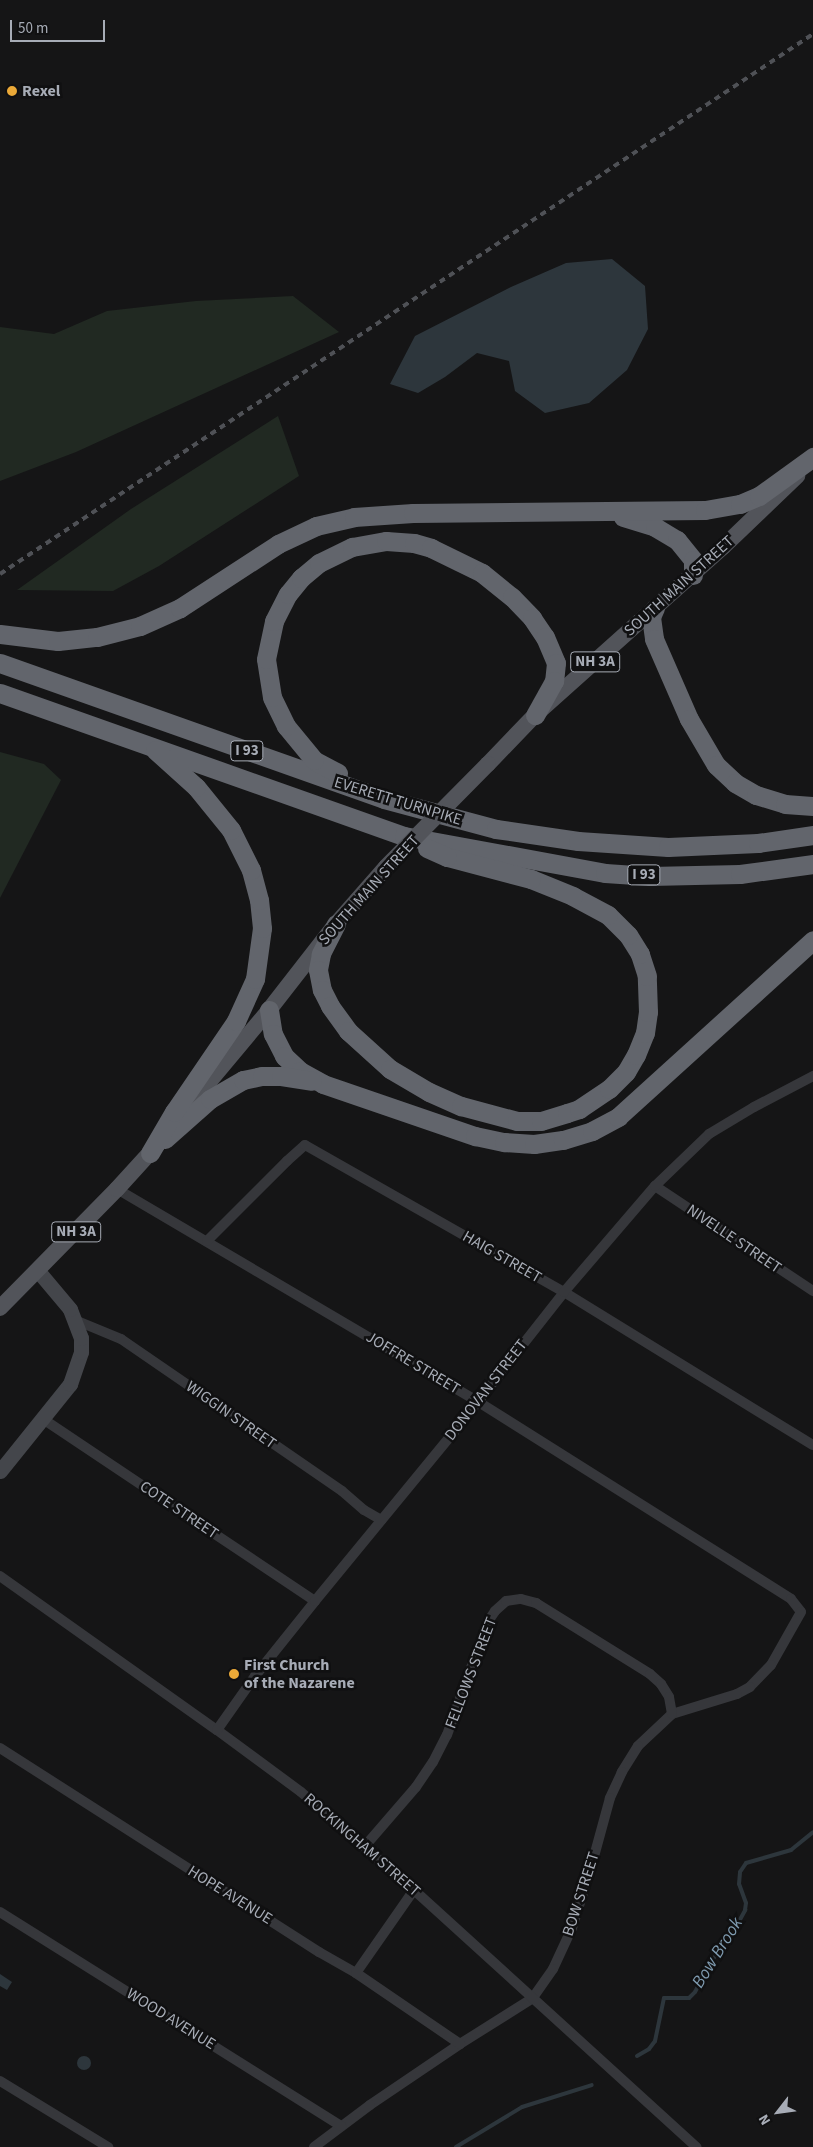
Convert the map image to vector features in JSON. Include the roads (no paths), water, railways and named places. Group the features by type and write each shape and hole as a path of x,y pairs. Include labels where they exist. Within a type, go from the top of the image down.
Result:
{"highway":[{"path":"0,634 58,641 98,637 140,626 180,608 278,544 316,526 354,518 414,513 705,510 740,504 770,489 813,457"},
{"path":"600,511 635,520 669,535 690,554 693,560 692,575"},
{"path":"435,814 416,801 344,776 324,767 305,751 280,717 268,684 268,647 274,621 288,594 302,578 319,563 336,553 352,547 380,541 414,542 450,556 473,568 491,579 523,608 540,629 554,653 556,663 554,681 535,715"},
{"path":"655,608 651,624 654,639 689,719 716,765 735,783 756,795 785,804 813,806"},
{"name":"EVERETT TURNPIKE","path":"0,663 384,799 496,829 538,836 668,847 758,843 813,834"},
{"name":"EVERETT TURNPIKE","path":"0,693 404,836 605,873 650,876 740,874 813,864"},
{"path":"148,744 196,787 231,830 251,870 259,900 262,928 255,979 236,1021 174,1112 150,1153"},
{"path":"336,924 321,954 318,970 322,990 330,1006 360,1044 390,1069 429,1092 484,1114 517,1121 541,1121 566,1113 590,1102 609,1089 626,1072 636,1055 645,1033 649,994 647,976 640,954 623,929 601,910 559,890 531,879 447,857 404,836"},
{"path":"150,1153 204,1104 244,1080 281,1076 323,1084 475,1136 504,1142 534,1144 563,1140 592,1132 618,1117 813,940"},
{"path":"269,1010 272,1034 284,1056 300,1071 323,1084"}],"main road":[{"name":"SOUTH MAIN STREET","path":"0,1308 38,1271 150,1153 269,1010 336,924 386,867 535,715 692,575 813,461"}],"street":[{"name":"DONOVAN STREET","path":"217,1730 255,1676 315,1601 564,1292 655,1186 709,1134 813,1076"},
{"name":"HAIG STREET","path":"207,1241 287,1161 305,1146 564,1292 813,1445"},
{"name":"NIVELLE STREET","path":"655,1186 813,1291"},
{"name":"JOFFRE STREET","path":"117,1189 477,1401 791,1599 801,1612"},
{"path":"0,1471 70,1384 77,1369 81,1352 81,1338 70,1309 38,1271"},
{"name":"WIGGIN STREET","path":"75,1320 122,1339 381,1520"},
{"name":"COTE STREET","path":"43,1419 315,1601"},
{"name":"ROCKINGHAM STREET","path":"0,1576 301,1792 414,1890 696,2147"},
{"name":"FELLOWS STREET","path":"365,1846 416,1787 433,1762 447,1736 487,1624 495,1611 506,1602 521,1598 536,1603 650,1674 661,1684 669,1697 672,1714"},
{"name":"BOW STREET","path":"314,2147 341,2126 460,2044 533,1998 553,1969 572,1928 590,1872 610,1798 622,1772 638,1746 672,1714 737,1694 750,1687 771,1666 801,1612"},
{"name":"HOPE AVENUE","path":"0,1748 356,1973 460,2044"},
{"path":"356,1973 414,1890"},
{"name":"WOOD AVENUE","path":"0,1912 341,2126"},
{"path":"0,2081 108,2147"}],"waterway":[{"name":"Bow Brook","path":"637,2056 649,2049 655,2041 664,1998 689,1998 695,1992 712,1960 727,1943 745,1910 746,1903 739,1884 740,1872 746,1863 791,1850 813,1832"},
{"name":"Bow Brook","path":"456,2147 522,2107 592,2085"}],"railway":[{"path":"0,574 813,34"}],"place":[{"name":"Rexel","path":"12,91"},
{"name":"First Church of the Nazarene","path":"234,1674"}]}
